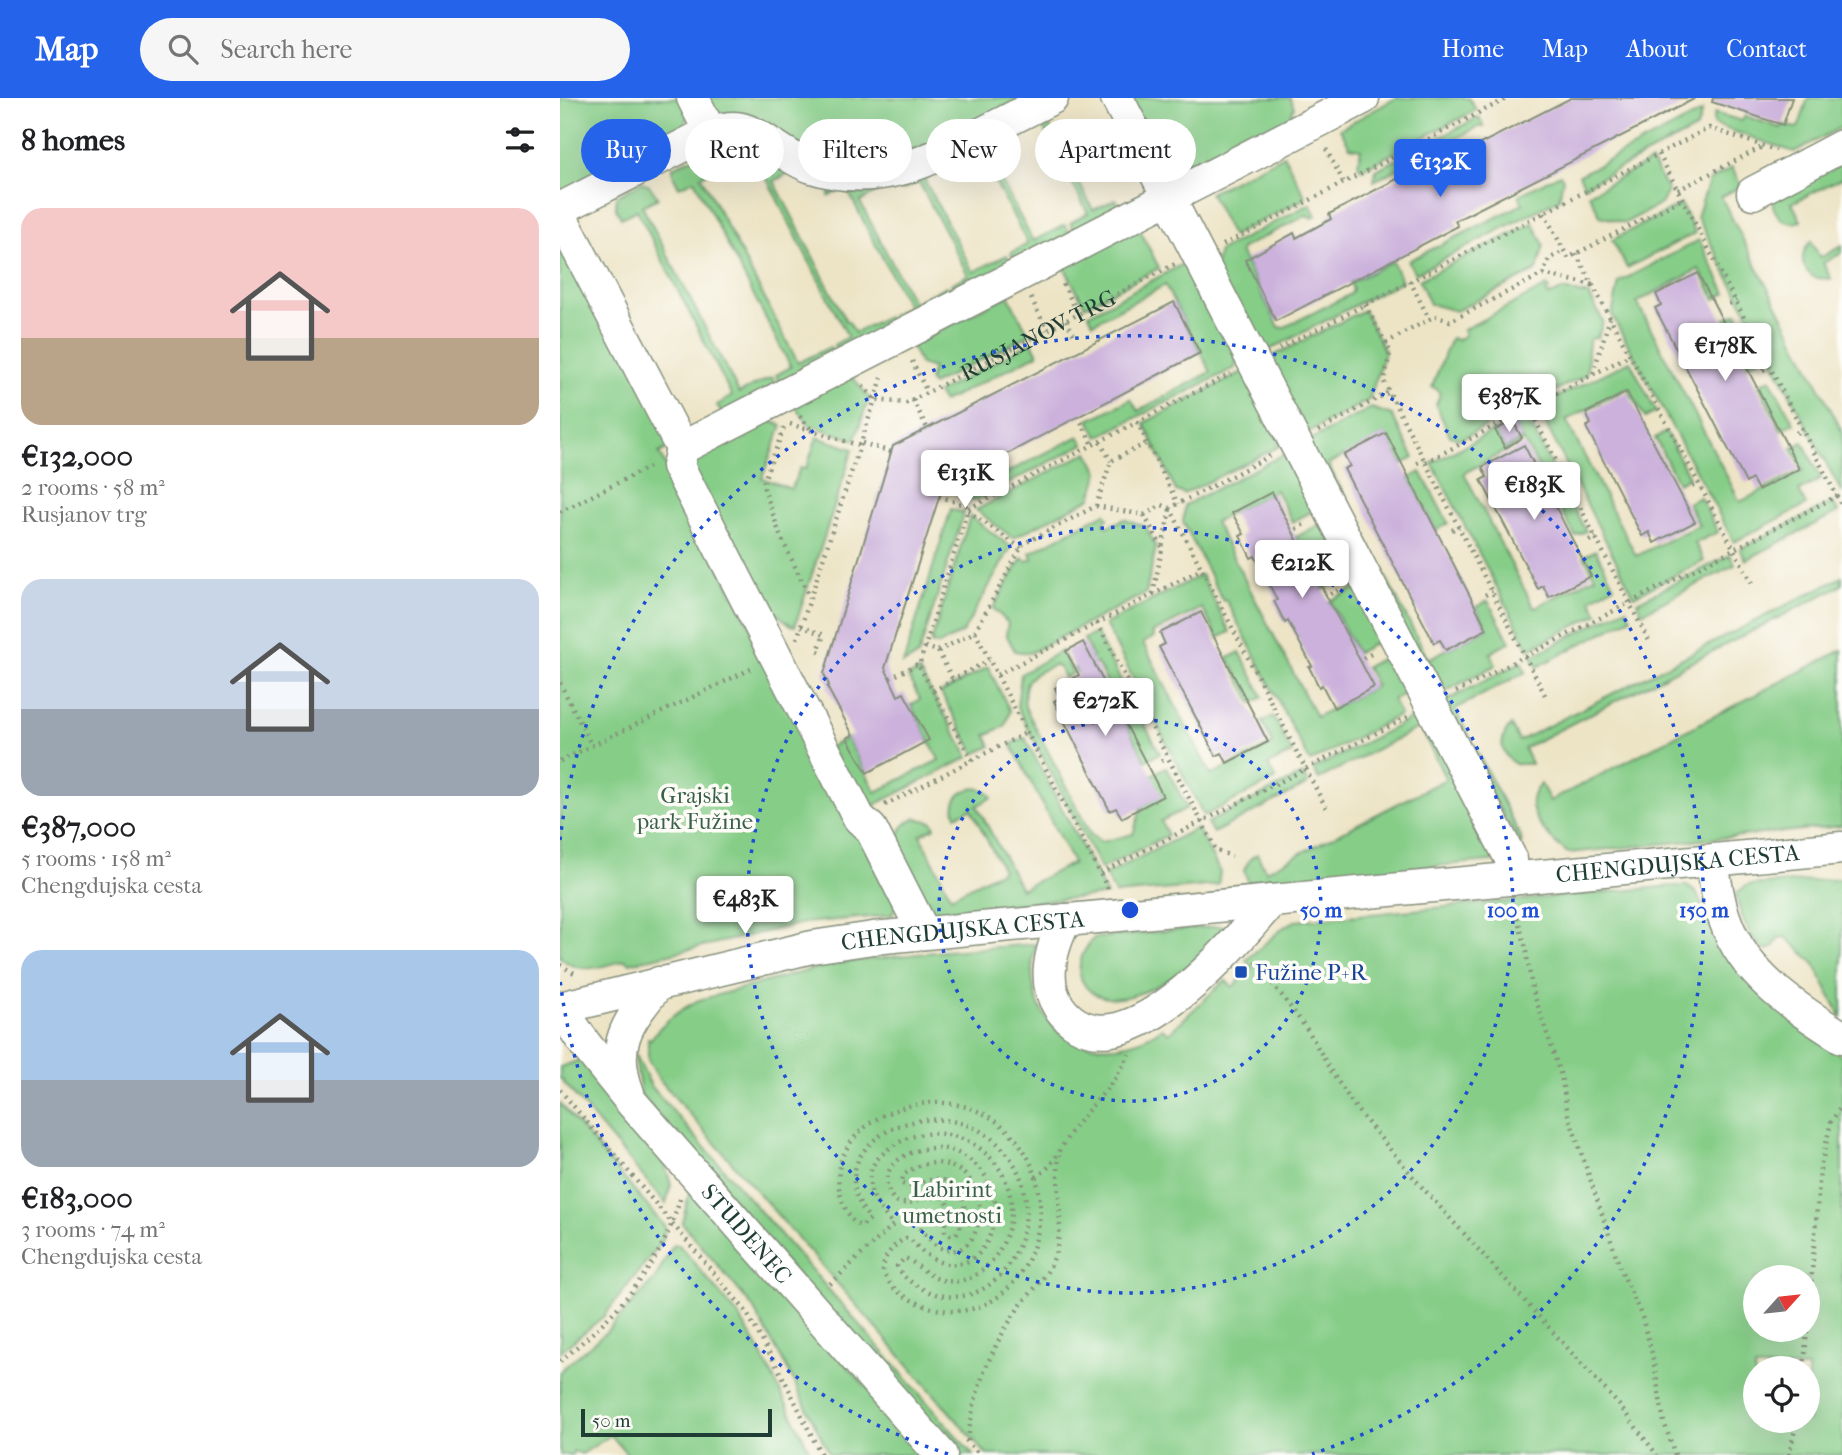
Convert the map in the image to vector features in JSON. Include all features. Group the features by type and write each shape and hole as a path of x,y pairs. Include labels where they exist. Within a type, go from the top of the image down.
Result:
{"street":[{"path":"693,98 704,119"},
{"path":"784,153 807,166 834,173 875,174 922,163 1052,98"},
{"path":"1117,98 1511,859 1512,879"},
{"path":"681,452 896,337 1363,98"},
{"path":"685,145 560,212 681,452 678,466 924,933"},
{"path":"1753,192 1842,146"},
{"name":"CHENGDUJSKA CESTA","path":"560,1008 813,947 873,938 1842,848"},
{"path":"1712,861 1726,922 1740,948 1761,976 1785,1000 1842,1037"},
{"path":"1065,920 1050,955 1052,988 1059,1006 1080,1025 1099,1030 1120,1030 1138,1023 1185,990 1271,901"},
{"path":"633,1104 621,1067 621,1045 631,1020 659,983"},
{"name":"STUDENEC","path":"560,1008 633,1104 682,1160 954,1448"}],"path":[{"name":"RUSJANOV TRG","path":"875,400 907,403 1508,98"},
{"path":"972,760 919,666 968,510 1709,128 1811,162"},
{"path":"1678,190 1765,146"},
{"path":"1658,154 1684,198 1842,506"},
{"path":"1544,213 1568,258 1684,198"},
{"path":"1543,274 1549,258 1564,251"},
{"path":"1576,254 1662,421 1699,483 1754,587"},
{"path":"1386,343 1434,316 1450,321 1543,274 1593,285"},
{"path":"1410,281 1429,319"},
{"path":"1729,304 1736,300"},
{"path":"1365,305 1390,351 1384,382 1545,695"},
{"path":"1593,375 1610,317"},
{"path":"1066,320 1074,337"},
{"path":"560,761 781,665 802,626 896,337"},
{"path":"1417,464 1630,355"},
{"path":"1763,370 1770,366"},
{"path":"1170,508 1389,392"},
{"path":"913,400 927,428"},
{"path":"1529,408 1650,641"},
{"path":"1078,416 1093,445"},
{"path":"811,598 784,545 764,488 764,480 786,422 891,452"},
{"path":"1137,422 1178,504"},
{"path":"1796,433 1803,429"},
{"path":"1100,442 1111,461"},
{"path":"1096,506 1111,461 1147,443"},
{"path":"560,512 672,454 681,452"},
{"path":"1556,477 1563,473"},
{"path":"1692,486 1699,483"},
{"path":"939,496 967,506 968,510 1021,548"},
{"path":"1100,873 1837,496"},
{"path":"925,647 938,651 975,632 1023,544 1096,506 1144,515 1162,505 1170,508 1269,706 1326,808"},
{"path":"1153,594 1170,508"},
{"path":"1144,515 1162,547"},
{"path":"1452,530 1459,527"},
{"path":"1589,541 1596,537"},
{"path":"997,675 1202,569"},
{"path":"1485,595 1492,591"},
{"path":"1097,623 1217,851 1232,856"},
{"path":"802,626 824,635 818,651 821,652"},
{"name":"CHENGDUJSKA CESTA","path":"975,632 1121,915"},
{"path":"938,651 953,680"},
{"path":"933,691 989,660"},
{"path":"890,678 919,666"},
{"path":"560,682 592,746"},
{"path":"1128,696 1134,693"},
{"path":"865,824 972,760 1026,733"},
{"path":"1161,761 1167,758"},
{"path":"1512,879 1514,907 1525,944 1532,988 1561,1076 1568,1114 1621,1270 1633,1291 1642,1317 1652,1353 1664,1422 1675,1455"},
{"path":"1251,956 1309,1032 1357,1110 1505,1281 1619,1405 1657,1455"},
{"path":"1036,1177 1059,1155 1074,1128 1103,1096 1122,1069 1133,1044 1138,1023"},
{"path":"560,1090 745,1310 790,1391 821,1455"},
{"path":"830,1284 893,1225 872,1192 870,1182 873,1164 899,1142 920,1134 943,1133 964,1139 983,1151 1004,1179 1011,1202 1011,1216 1006,1238 998,1255 976,1274 960,1281 943,1280 905,1258 897,1266 902,1275 934,1293 952,1296 967,1294 988,1284 1006,1268 1024,1235 1027,1213 1024,1189 1009,1156 981,1131 947,1119 925,1118 906,1122 886,1132 866,1148 856,1165 855,1175 857,1198 870,1219 862,1226 854,1223 844,1207 840,1192 843,1160 846,1150 858,1135 886,1113 907,1105 929,1102 952,1104 977,1111 1012,1137 1028,1158 1036,1177 1042,1211 1038,1234 1031,1256 1009,1287 990,1301 958,1311 923,1306 892,1287 885,1278 883,1262 890,1251 906,1238 930,1257 944,1264 961,1264 975,1257 989,1237 995,1218 996,1200 985,1175 964,1157 942,1149 920,1151 893,1163 887,1173 886,1184 894,1200 907,1203 931,1195 941,1195 948,1202 944,1231 950,1235 959,1231 965,1214 964,1200 956,1188 938,1179 912,1186 904,1185 901,1179 906,1172 918,1166 940,1163 959,1171 974,1186 980,1202 980,1218 976,1231 965,1245 950,1250 937,1246 917,1223 921,1220"},
{"path":"1813,1265 1820,1170 1830,1122 1842,1105"},
{"path":"954,1448 989,1358 1021,1305 1054,1260 1060,1238 1061,1217 1059,1155"},
{"path":"560,1361 597,1331 653,1264 673,1225 682,1192 682,1160"},
{"path":"1789,1455 1794,1433"}],"green space":[{"path":"560,98 682,98 688,114 684,128 671,135 671,119 581,119 581,182 584,182 560,195"},
{"path":"706,98 1021,98 981,119 926,119 926,146 912,151 912,119 798,119 798,144 784,137 784,119 747,119 735,113 715,116"},
{"path":"1124,98 1290,98 1294,107 1286,130 1196,175 1196,119 1135,119"},
{"path":"1396,98 1469,98 1476,110 1361,170 1358,164 1361,149 1350,147 1340,129"},
{"path":"1808,98 1842,98 1842,127 1794,152 1715,125 1713,121 1715,113 1742,121 1745,116 1781,128 1783,125 1796,128"},
{"path":"1702,112 1697,128 1585,186 1579,175"},
{"path":"1479,117 1484,127 1478,127 1374,181 1376,170"},
{"path":"1284,155 1306,198 1232,236 1210,193"},
{"path":"1842,157 1842,178 1792,203 1801,221 1791,223 1780,218 1773,206 1774,196"},
{"path":"1651,161 1668,191 1661,204 1625,223 1600,216 1589,194"},
{"path":"685,162 685,182 690,182 679,187 673,175 673,167"},
{"path":"1732,168 1741,186 1721,197 1842,431 1842,493 1697,217 1709,181"},
{"path":"1560,174 1563,179 1559,199 1415,274 1408,261 1523,204 1519,195"},
{"path":"926,176 924,179 973,272 1007,255 1014,269 958,298 951,284 968,275 919,182 902,190 901,186"},
{"path":"641,182 649,185 658,198 642,206 739,393 772,377 779,391 725,418 717,405 732,396 637,210 621,218 616,209 616,197"},
{"path":"695,182 704,182 798,363 830,347 837,361 783,389 776,375 791,367"},
{"path":"768,182 775,182 846,321 855,333 887,317 894,331 841,359 834,345 848,337"},
{"path":"995,182 1002,182 1033,241 1065,225 1073,239 1018,267 1011,253 1028,244"},
{"path":"1072,182 1079,182 1093,210 1116,199 1123,213 1077,237 1070,223 1088,213"},
{"path":"836,184 864,186 877,192 860,202 913,303 946,286 954,300 898,329 891,316 908,307 846,187 829,196 830,187"},
{"path":"1310,204 1316,216 1312,218 1307,215 1242,248 1240,252 1279,327 1283,328 1351,294 1353,289 1350,283 1392,261 1402,281 1256,357 1214,272 1219,251"},
{"path":"1681,204 1695,233 1627,268 1612,240"},
{"name":"Grajski park Fužine","path":"560,222 674,445 659,453 896,905 892,915 804,923 630,963 625,960 591,968 575,966 560,957"},
{"path":"1533,223 1544,245 1537,270 1456,311 1430,304 1419,280"},
{"path":"1139,228 1159,268 1085,306 1064,267"},
{"path":"1699,240 1726,293 1715,299 1699,269 1637,302 1740,502 1803,470 1792,448 1803,442 1821,479 1799,491 1806,505 1734,542 1612,315 1619,282"},
{"path":"1811,241 1820,258 1842,246 1842,253 1823,263 1831,279 1815,278 1806,270 1803,256"},
{"path":"1192,259 1239,350 1235,368 1098,437 1089,420 1131,399 1138,411 1211,372 1165,285 1093,323 1089,314"},
{"path":"1547,286 1548,296 1562,290 1589,295 1603,321 1598,337 1590,339 1586,375 1461,439 1450,436 1436,405 1440,395 1437,389 1432,387 1451,338 1457,340 1465,335 1463,330"},
{"path":"1008,295 1029,335 932,385 929,380 933,368 920,364 911,346"},
{"path":"1364,310 1385,352 1369,400 1303,435 1261,362"},
{"path":"1737,313 1760,359 1748,365 1725,319"},
{"path":"1032,342 1038,354 943,402 937,393"},
{"path":"1630,361 1656,412 1645,418 1628,388 1566,420 1636,556 1699,525 1688,503 1700,497 1718,532 1695,543 1704,561 1634,596 1537,407"},
{"path":"1249,369 1280,446 1184,494 1176,491 1144,423"},
{"path":"847,370 869,398 855,440 809,425 790,399"},
{"path":"1770,379 1794,423 1781,430 1759,385"},
{"path":"1371,408 1392,415 1414,458 1402,464 1386,434 1328,464 1428,659 1487,629 1476,607 1488,601 1510,642 1490,653 1496,665 1433,698 1302,444"},
{"path":"1525,414 1552,467 1541,472 1524,441 1464,473 1534,608 1595,577 1584,556 1596,550 1614,586 1591,599 1598,614 1529,649 1432,463 1495,430 1505,448 1522,439 1513,421"},
{"path":"756,416 782,425 762,478 791,489 800,468 806,469 817,437 853,449 795,626 771,609 764,595 754,599 691,476 702,444"},
{"path":"1666,432 1689,477 1678,483 1655,438"},
{"path":"1079,436 1084,444 975,501 961,496"},
{"path":"1088,452 1099,472 1091,498 1013,538 976,510"},
{"path":"1284,454 1321,507 1292,522 1276,490 1215,522 1316,717 1376,686 1366,667 1396,651 1414,689 1393,700 1400,715 1310,762 1183,522 1185,505"},
{"path":"1421,472 1448,523 1436,530 1409,478"},
{"path":"1562,486 1586,531 1575,536 1551,491"},
{"path":"1833,502 1838,512 1746,560 1740,549"},
{"path":"951,509 964,513 918,656 903,664"},
{"path":"1105,513 1108,519 1104,522 1107,527 1124,519 1146,527 1156,547 1146,593 1030,653 1015,651 1006,634 1008,623 993,608 1022,558 1026,561 1033,559 1030,553"},
{"path":"970,516 1011,547 963,632 939,645 931,643"},
{"path":"1328,520 1355,573 1324,589 1296,537"},
{"path":"1730,555 1735,565 1642,613 1637,602"},
{"path":"1201,575 1230,632 1218,638 1202,608 1152,633 1154,637 1143,643 1211,775 1273,744 1262,722 1273,716 1292,753 1268,765 1276,779 1204,816 1105,624"},
{"path":"1842,577 1842,585 1524,748 1531,764 1515,764 1506,755 1502,746 1504,735 1511,725 1519,741"},
{"path":"1361,585 1388,636 1357,653 1330,601"},
{"path":"1626,608 1631,618 1537,667 1532,656"},
{"path":"1096,633 1126,690 1114,696 1097,663 1077,673 1074,668 1093,658 1084,639"},
{"path":"1842,650 1842,826 1568,853 1544,830 1533,812 1534,793 1541,784 1550,801"},
{"path":"1061,651 1073,673 1064,678 1060,668 1054,665 1033,675 1026,684 1025,707 1091,835 1102,842 1133,834 1152,775 1166,767 1187,808 1161,821 1168,835 1101,869 1017,707 1021,674"},
{"path":"1240,652 1263,697 1252,703 1228,658"},
{"path":"1521,662 1526,672 1455,709 1521,837 1522,846 1438,705"},
{"path":"988,667 1010,711 1005,726 986,735 991,746 975,754 941,693"},
{"path":"919,671 969,757 863,811 830,747 847,738 876,792 939,760 911,705 920,699 908,677"},
{"path":"1133,703 1160,753 1145,761 1119,710"},
{"path":"1426,711 1504,860 1248,882 1244,870 1250,859 1257,854 1266,871 1446,779 1420,727 1319,779 1313,769"},
{"path":"1025,738 1107,895 933,912 924,900 899,845 900,830 915,818 932,822 935,827 920,835 951,897 1003,870 971,809 956,816 956,801 965,791 979,789 992,797 977,806 1021,889 1073,863 1011,744"},
{"path":"1303,774 1308,784 1213,833 1207,823"},
{"path":"1197,828 1220,872 1218,885 1115,894 1105,875"},
{"path":"1842,879 1842,1019 1814,963 1786,937 1778,938 1769,949 1764,950 1758,945 1745,924 1736,893 1748,885"},
{"name":"Labirint umetnosti","path":"1673,886 1687,886 1696,893 1731,958 1809,1033 1842,1056 1842,1455 987,1455 659,1079 648,1060 648,1038 651,1039 672,1016 699,1000 832,964 1035,944 1032,981 1038,1003 1047,1020 1075,1041 1110,1046 1129,1044 1162,1028 1169,1033 1225,980 1233,987 1252,968 1246,960 1284,927 1295,921"},
{"path":"1220,926 1227,928 1184,970 1159,985 1131,996 1102,997 1084,984 1080,974 1080,963 1094,938"},
{"path":"634,1051 651,1086 973,1455 952,1455 641,1095"},
{"path":"583,1059 659,1146 671,1185 666,1204 560,1078 560,1067"},
{"path":"560,1103 665,1227 663,1240 604,1316 560,1352"},
{"path":"690,1190 927,1455 830,1455 789,1372 752,1306 682,1223"},
{"path":"673,1245 679,1245 738,1315 759,1349 812,1455 628,1455 611,1435 582,1454 573,1451 572,1455 560,1455 560,1371 606,1332 655,1279"}],"building":[{"path":"1571,98 1696,98 1455,221 1458,226 1276,321 1245,260 1294,233 1296,238 1331,219 1329,214 1414,170 1417,176"},
{"path":"1713,98 1792,98 1783,125 1712,102"},
{"path":"1698,273 1799,469 1758,490 1752,479 1746,483 1655,308 1661,305 1656,294"},
{"path":"1174,302 1200,353 942,488 885,668 898,696 904,693 929,740 867,773 847,738 853,735 827,687 829,685 824,674 893,446"},
{"path":"1627,392 1695,522 1654,543 1649,532 1642,536 1586,427 1591,424 1586,413"},
{"path":"1513,421 1522,438 1505,448 1495,430"},
{"path":"1386,433 1487,629 1446,650 1440,640 1434,643 1344,469 1350,466 1344,455"},
{"path":"1524,445 1591,576 1549,597 1543,586 1538,589 1481,480 1487,477 1482,467"},
{"path":"1272,492 1374,687 1334,708 1322,685 1319,687 1309,667 1312,666 1288,621 1285,623 1255,556 1251,558 1240,536 1244,534 1232,513"},
{"path":"1201,612 1268,742 1227,763 1222,753 1216,756 1159,647 1165,644 1160,633"},
{"path":"1083,642 1163,796 1122,818 1116,808 1110,811 1054,701 1060,698 1055,688 1079,675 1066,651"}],"place":[{"name":"Fužine P+R","path":"1241,972"}]}
